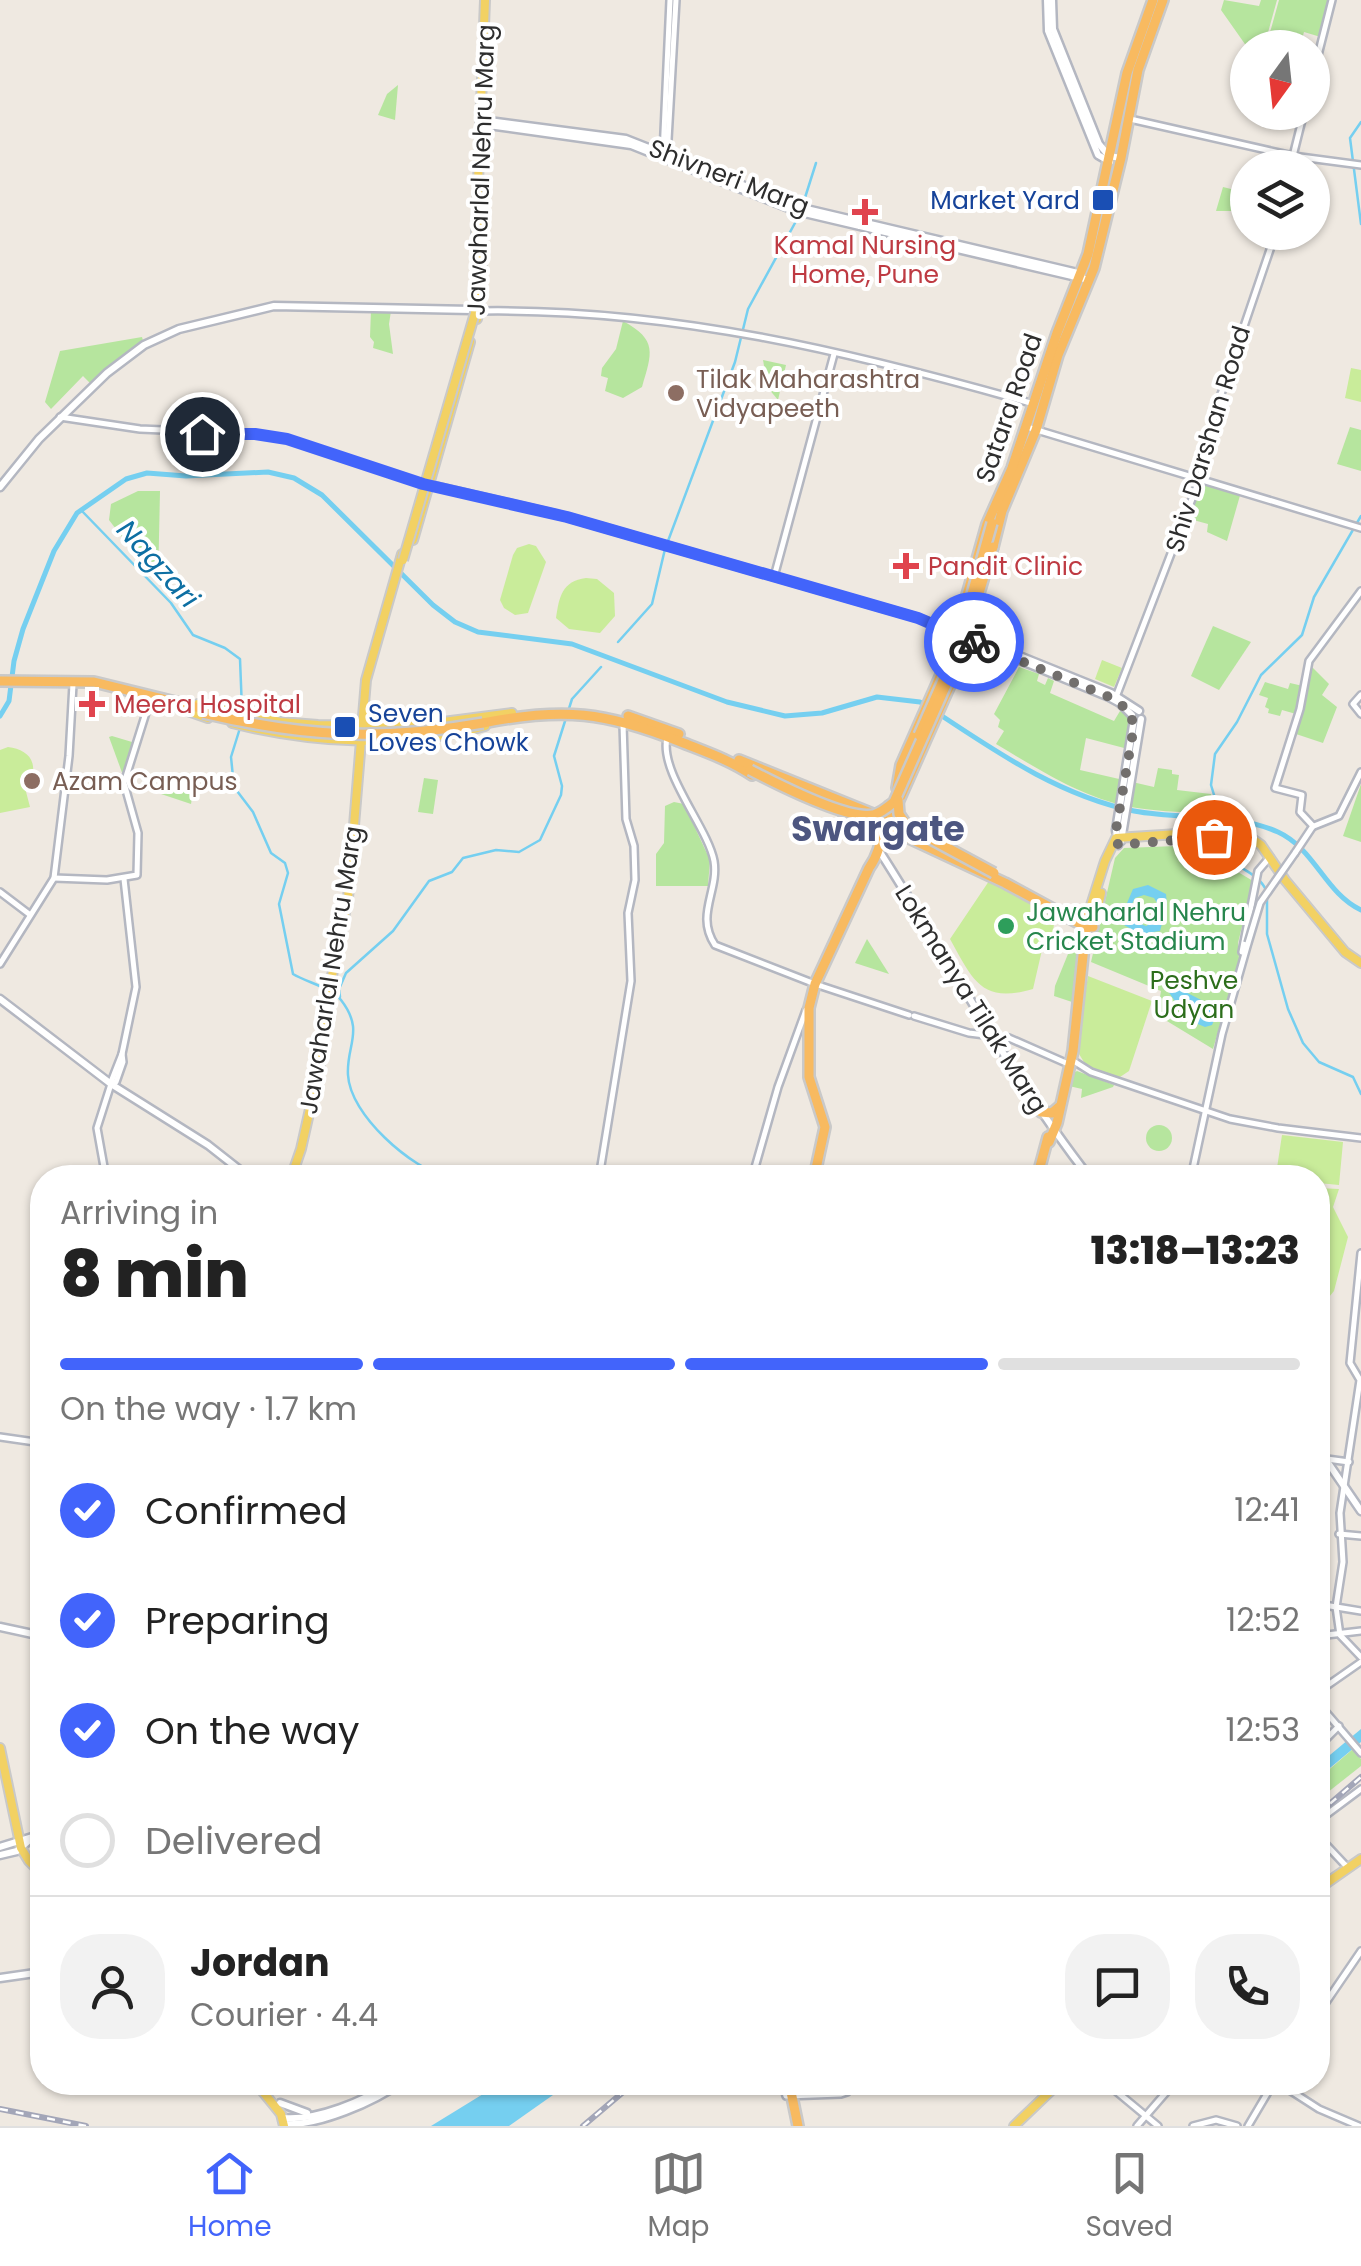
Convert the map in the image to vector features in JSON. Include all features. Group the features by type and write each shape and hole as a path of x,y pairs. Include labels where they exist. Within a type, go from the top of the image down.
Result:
{"highway":[{"name":"Satara Road","path":"1114,160 1129,65 1154,0"},
{"name":"Satara Road","path":"897,798 901,765 955,633 987,524 999,509 1032,428 1084,277 1138,70 1162,0"},
{"name":"Satara Road","path":"1032,428 1034,404 1084,277"},
{"name":"Satara Road","path":"887,821 928,738 969,638 1002,531 999,509"},
{"path":"900,776 956,651 999,509"},
{"path":"574,710 668,733 784,788 856,814 877,814 897,798 962,649 993,547 995,524"},
{"path":"2,681 94,684 268,728 353,735 415,734 560,710 618,713 866,817 880,847"},
{"path":"94,684 168,702"},
{"path":"740,765 796,796 887,821 1003,880"},
{"path":"866,817 897,798"},
{"path":"897,798 906,831"},
{"path":"897,798 898,810 907,826 1058,910 1078,914 1087,925 1068,1068 1041,1165"},
{"path":"880,847 887,821"},
{"path":"816,1165 824,1126 809,1077 809,1008 815,984 887,835 906,831"},
{"path":"1041,1112 1052,1113 1060,1105"},
{"path":"792,2095 796,2126"}],"main road":[{"name":"Jawaharlal Nehru Marg","path":"297,1165 352,892 368,670 427,485 476,310 486,0"},
{"path":"1050,0 1048,31 1094,146 1102,158 1114,160"},
{"name":"Shivneri Marg","path":"482,122 626,139 801,210 1084,277"},
{"path":"401,565 475,312 480,223"},
{"path":"0,487 60,417 118,363 144,345 180,329 274,306 476,310"},
{"path":"427,485 557,515 918,618 1116,698 1136,716 1119,841 1104,861 1087,925"},
{"path":"168,702 276,721 364,726 412,726 513,715"},
{"path":"168,702 240,726 275,733 364,739 431,737 513,715"},
{"path":"275,733 276,721"},
{"path":"1120,823 1139,836"},
{"path":"1119,841 1139,836 1218,835 1249,842 1268,859 1342,955 1361,966"},
{"path":"1119,841 1218,835"},
{"name":"Lokmanya Tilak Marg","path":"880,847 989,1033 1080,1165"},
{"path":"0,1000 112,1084 233,1165"},
{"path":"1330,1466 1361,1511"},
{"path":"0,1628 30,1635"},
{"path":"0,1748 18,1845"},
{"path":"0,1770 18,1845 30,1861"},
{"path":"0,1856 30,1838"},
{"path":"0,1846 18,1845"},
{"path":"1330,1880 1361,1859"},
{"path":"0,1976 30,1972"},
{"path":"267,2095 286,2124"},
{"path":"272,2095 311,2120"},
{"path":"311,2120 369,2095"},
{"path":"286,2124 311,2120 379,2095"},
{"path":"1014,2126 1046,2095"},
{"path":"280,2103 286,2124"}],"street":[{"path":"665,155 673,0"},
{"path":"1324,30 1332,0"},
{"path":"1127,118 1267,150"},
{"path":"1330,162 1361,164"},
{"name":"Shiv Darshan Road","path":"1116,698 1200,478 1222,388 1270,250"},
{"path":"476,310 616,314 738,330 1034,404"},
{"path":"774,577 834,354"},
{"path":"60,417 140,429 287,439 427,485"},
{"path":"1032,428 1360,528"},
{"path":"1313,826 1300,812 1302,795 1274,788 1315,649 1361,591"},
{"path":"0,964 54,878 62,829 72,683"},
{"path":"1361,695 1354,704 1361,714"},
{"path":"54,878 124,879 137,875 138,833 124,783 150,700"},
{"path":"601,1165 630,990 628,913 635,880 634,846 626,819 623,721"},
{"path":"668,733 665,746 714,862 706,917 712,941 718,947 912,1016 970,1033 1009,1038 1068,1068 1083,1068 1206,1111 1262,1126 1361,1138"},
{"path":"1241,960 1260,903 1313,826 1340,816 1361,772"},
{"path":"1194,1165 1258,871 1268,859"},
{"path":"122,1054 123,1062 116,1082 112,1083 136,987 124,879"},
{"path":"0,892 29,914"},
{"path":"756,1165 778,1087 804,1012 809,1008"},
{"path":"105,1165 96,1128 112,1084"},
{"path":"1330,1683 1361,1659 1340,1634 1336,1607 1343,1562 1340,1514 1360,1380 1350,1362 1361,1253"},
{"path":"0,1436 30,1441"},
{"path":"1351,1445 1361,1444"},
{"path":"1330,1460 1348,1462"},
{"path":"1340,1534 1361,1536"},
{"path":"1330,1606 1361,1611"},
{"path":"1330,1635 1361,1631"},
{"path":"1330,1717 1361,1753"},
{"path":"1330,1737 1340,1728"},
{"path":"1330,1813 1361,1789"},
{"path":"1330,1849 1348,1868"},
{"path":"1330,1996 1361,1951"},
{"path":"1120,2095 1158,2126"},
{"path":"1137,2126 1164,2095"},
{"path":"1248,2126 1268,2095"},
{"path":"1297,2095 1359,2126"},
{"path":"1193,2126 1208,2120 1237,2126"}],"green space":[{"path":"1224,0 1259,6 1261,0 1277,0 1269,30 1235,30 1221,10"},
{"path":"1279,0 1332,0 1326,30 1271,30"},
{"path":"398,85 395,120 378,115 387,94"},
{"path":"1223,187 1230,189 1230,211 1216,211"},
{"path":"371,310 391,311 393,354 373,348"},
{"path":"623,321 647,341 650,356 642,387 623,398 605,391 608,378 601,376 602,368 616,349"},
{"path":"142,337 144,344 92,385 83,376 51,409 45,402 60,351"},
{"path":"763,360 786,365 778,400 768,388"},
{"path":"1351,368 1361,370 1361,402 1345,398"},
{"path":"1350,427 1361,430 1361,471 1337,464"},
{"path":"1200,478 1241,492 1227,541 1207,532 1208,524 1186,518"},
{"path":"138,491 160,491 158,584 109,520 111,504"},
{"path":"536,546 546,562 528,613 515,615 500,600 513,555 517,548"},
{"path":"586,578 597,579 614,593 615,616 600,633 569,629 556,618 563,591"},
{"path":"1213,626 1251,642 1219,690 1191,676"},
{"path":"1102,660 1122,668 1114,687 1095,679"},
{"path":"1311,666 1329,684 1322,695 1337,707 1323,743 1293,733"},
{"path":"1019,667 1039,674 1037,681 1045,685 1048,678 1054,681 1050,693 1114,721 1120,711 1128,716 1128,749 1086,738 1080,770 1154,787 1158,768 1172,770 1172,774 1179,775 1177,790 1211,794 1214,814 1146,809 1099,798 996,744 1004,731 998,727 1000,720 994,714"},
{"path":"1265,682 1288,689 1290,683 1303,686 1296,714 1282,710 1280,716 1268,713 1268,698 1259,695"},
{"path":"109,737 132,742 124,778"},
{"path":"8,747 23,752 32,762 33,773 24,784 30,807 0,813 0,750"},
{"path":"424,778 438,780 433,814 418,812"},
{"path":"163,782 193,792 191,804 161,794"},
{"path":"1361,784 1361,842 1343,836"},
{"path":"674,802 684,804 710,860 708,886 656,886 656,854 664,843 665,806"},
{"name":"Peshve Udyan","path":"1203,845 1219,856 1218,860 1253,881 1238,943 1239,959 1213,1049 1157,1015 1161,991 1091,962 1115,858 1124,848"},
{"name":"Jawaharlal Nehru Cricket Stadium","path":"989,881 1055,914 1051,952 1042,950 1033,989 1015,993 990,991 973,977 950,939"},
{"path":"867,939 889,974 855,963"},
{"path":"1070,949 1082,953 1072,1002 1054,996"},
{"path":"1088,976 1152,1001 1129,1071 1120,1077 1087,1067 1076,1049"},
{"path":"1077,1071 1114,1085 1081,1098 1082,1089 1069,1086"},
{"path":"1159,1125 1168,1129 1172,1138 1168,1147 1159,1151 1150,1147 1146,1138 1150,1129"},
{"path":"1282,1135 1343,1142 1339,1185 1330,1184 1330,1165 1277,1165"},
{"path":"1330,1189 1339,1189 1333,1207 1348,1237 1330,1296"},
{"path":"1353,1749 1361,1759 1361,1766 1330,1791 1330,1769"}],"water":[{"path":"1148,885 1166,894 1160,931 1140,934 1124,925 1124,910 1133,889","holes":["1135,898 1154,898 1160,908 1157,920 1146,926 1134,921 1129,910"]},
{"path":"1172,985 1205,1002 1217,1014 1212,1025 1205,1027 1188,1020 1168,991"},
{"path":"1361,1729 1361,1742 1330,1768 1330,1755"},
{"path":"481,2095 553,2095 509,2126 431,2126"}],"waterway":[{"path":"1361,122 1350,138 1361,224"},
{"path":"803,204 816,163"},
{"path":"668,541 735,362 748,309 801,212"},
{"path":"0,716 9,701 23,629 54,551 77,513 126,479 147,473 186,476 268,472 294,478 322,495 433,605 455,622 478,632 572,644 727,702 785,716 822,713 877,697 926,706"},
{"name":"Nagzari","path":"81,510 171,603 193,635 240,659 242,710"},
{"path":"1219,828 1211,785 1215,754 1261,675 1302,635 1314,597 1361,516"},
{"path":"618,642 652,604 665,549"},
{"path":"340,997 346,973 393,931 429,881 452,872 463,858 496,850 519,852 540,840 561,795 554,756 572,699 601,667"},
{"path":"936,712 1030,771 1081,795 1134,811 1225,819 1278,832 1302,849 1338,893 1361,910"},
{"name":"Nagzari","path":"240,728 231,757 234,787 253,812 271,853 285,863 288,873 279,904 293,974 341,1000 352,1021 348,1075 359,1107 385,1138 421,1165"},
{"path":"1219,836 1226,855 1266,890"},
{"path":"1267,898 1267,934 1288,1009 1303,1043 1319,1062 1353,1077 1361,1094"}],"railway":[{"path":"1330,1804 1361,1777"},
{"path":"583,2126 620,2095"},
{"path":"0,2109 86,2126"}],"way so far":[{"path":"974,642 1107,696 1129,710 1134,726 1116,830 1118,845 1214,837"}],"place":[{"name":"Market Yard","path":"1103,200"},
{"name":"Kamal Nursing Home, Pune","path":"865,212"},
{"name":"Tilak Maharashtra Vidyapeeth","path":"676,393"},
{"name":"Pandit Clinic","path":"906,566"},
{"name":"Meera Hospital","path":"92,704"},
{"name":"Seven Loves Chowk","path":"345,727"},
{"name":"Azam Campus","path":"32,781"},
{"name":"Jawaharlal Nehru Cricket Stadium","path":"1006,926"}],"district":[{"name":"Swargate","path":"878,828"}],"route":[{"path":"202,434 255,434 287,439 423,484 567,517 918,618 974,642"}]}
